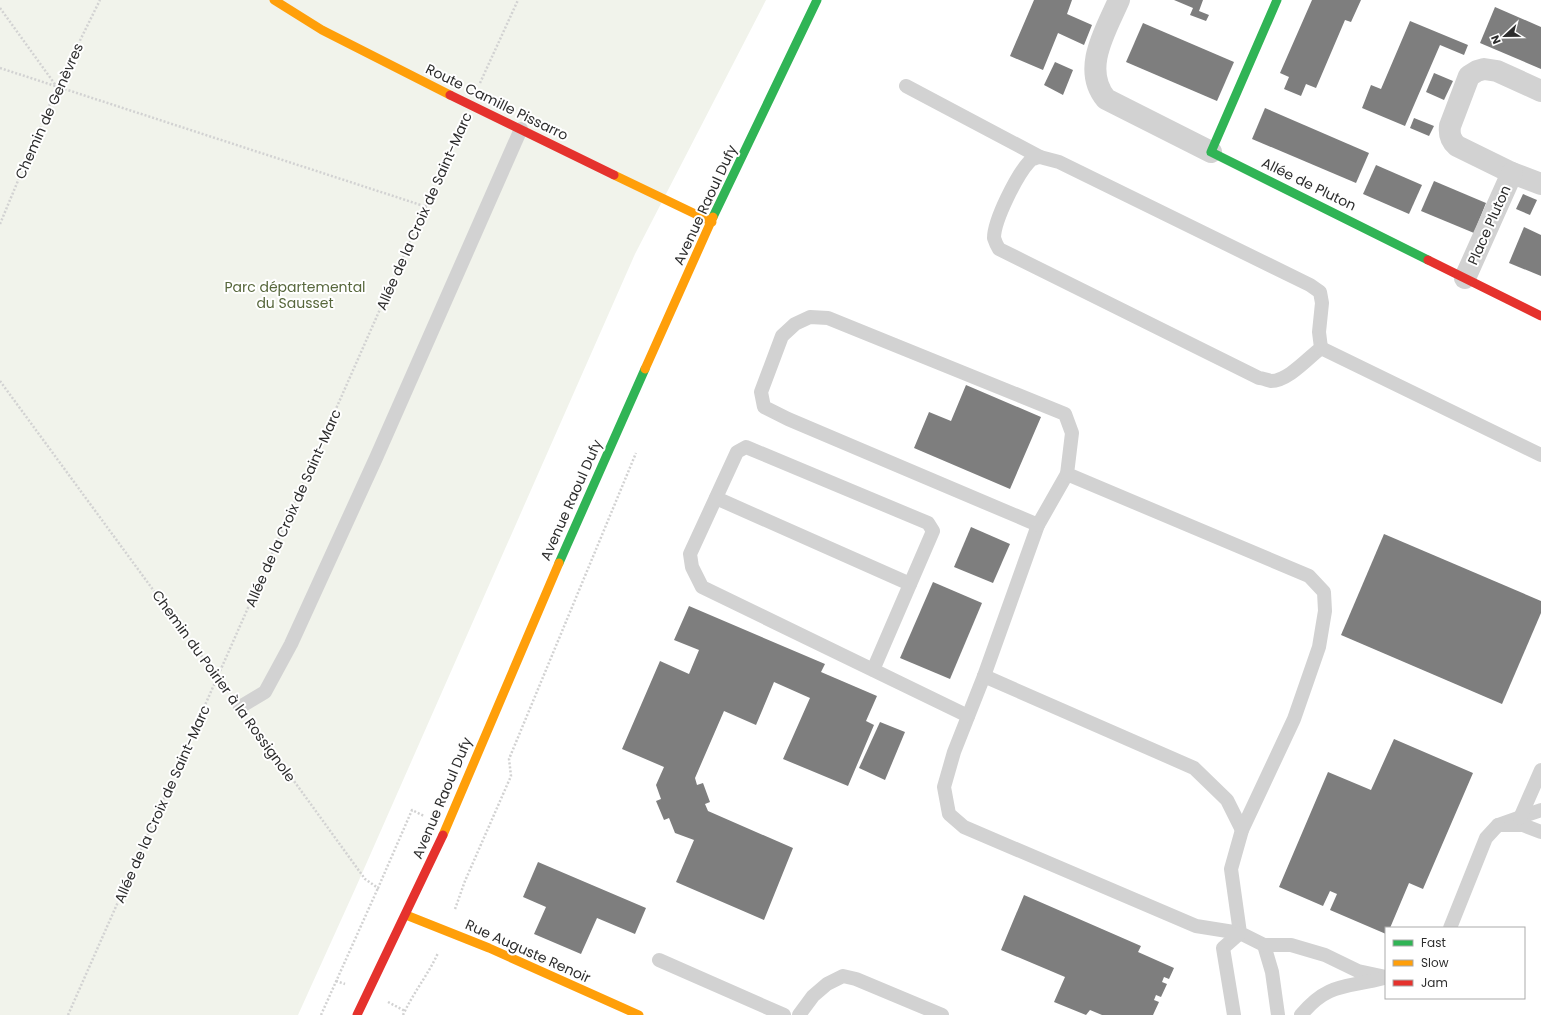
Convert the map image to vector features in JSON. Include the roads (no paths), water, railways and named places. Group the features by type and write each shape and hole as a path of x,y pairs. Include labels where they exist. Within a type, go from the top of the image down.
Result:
{"street":[{"name":"Route Camille Pissarro","path":"274,0 322,30 406,74 521,128 659,198 712,222"},
{"name":"Avenue Raoul Dufy","path":"357,1015 406,915 446,828 540,604 692,264 817,0"},
{"path":"1119,0 1096,53 1095,78 1099,91 1106,99 1211,152 1277,0"},
{"name":"Place Pluton","path":"1541,91 1497,72 1484,69 1477,72 1469,76 1450,126 1449,133 1452,142 1457,146 1541,184"},
{"name":"Allée de Pluton","path":"1211,152 1541,316"},
{"name":"Place Pluton","path":"1465,278 1512,172"},
{"name":"Rue Auguste Renoir","path":"406,915 489,948 639,1015"}],"lane":[{"path":"906,86 1040,157 1059,162 1310,285 1320,292 1322,303 1319,332 1321,348"},
{"path":"240,707 265,692 291,644 376,458 521,128"},
{"path":"1040,157 1030,160 1019,175 1006,201 996,224 994,239 999,249 1259,378 1272,381 1282,378 1293,372 1321,348"},
{"path":"1038,525 788,419 764,407 761,392 782,336 795,324 810,318 828,318 1065,414 1072,433 1067,474 1038,525 984,676 954,752 944,786 949,814 964,827 1196,926 1240,933 1264,945 1291,946 1325,955 1358,971 1385,977"},
{"path":"1321,348 1541,455"},
{"path":"873,670 934,531 928,523 746,448 737,452 690,554 692,568 702,587 873,670 968,716"},
{"path":"1067,474 1309,576 1324,592 1325,611 1319,647 1294,719 1242,830 1231,869 1240,933"},
{"path":"716,498 910,584"},
{"path":"984,676 1194,768 1227,800 1242,830"},
{"path":"1520,818 1541,770"},
{"path":"1450,927 1486,838 1498,825 1541,810"},
{"path":"1498,825 1523,826 1541,832"},
{"path":"1234,1015 1223,948 1240,933"},
{"path":"1264,945 1272,972 1278,1015"},
{"path":"659,960 784,1015"},
{"path":"798,1015 813,996 822,988 843,976 856,979 942,1015"},
{"path":"1301,1015 1311,1003 1328,992 1346,985 1367,983 1385,977"}],"park label":[{"name":"Parc départemental du Sausset","path":"295,296"}]}
